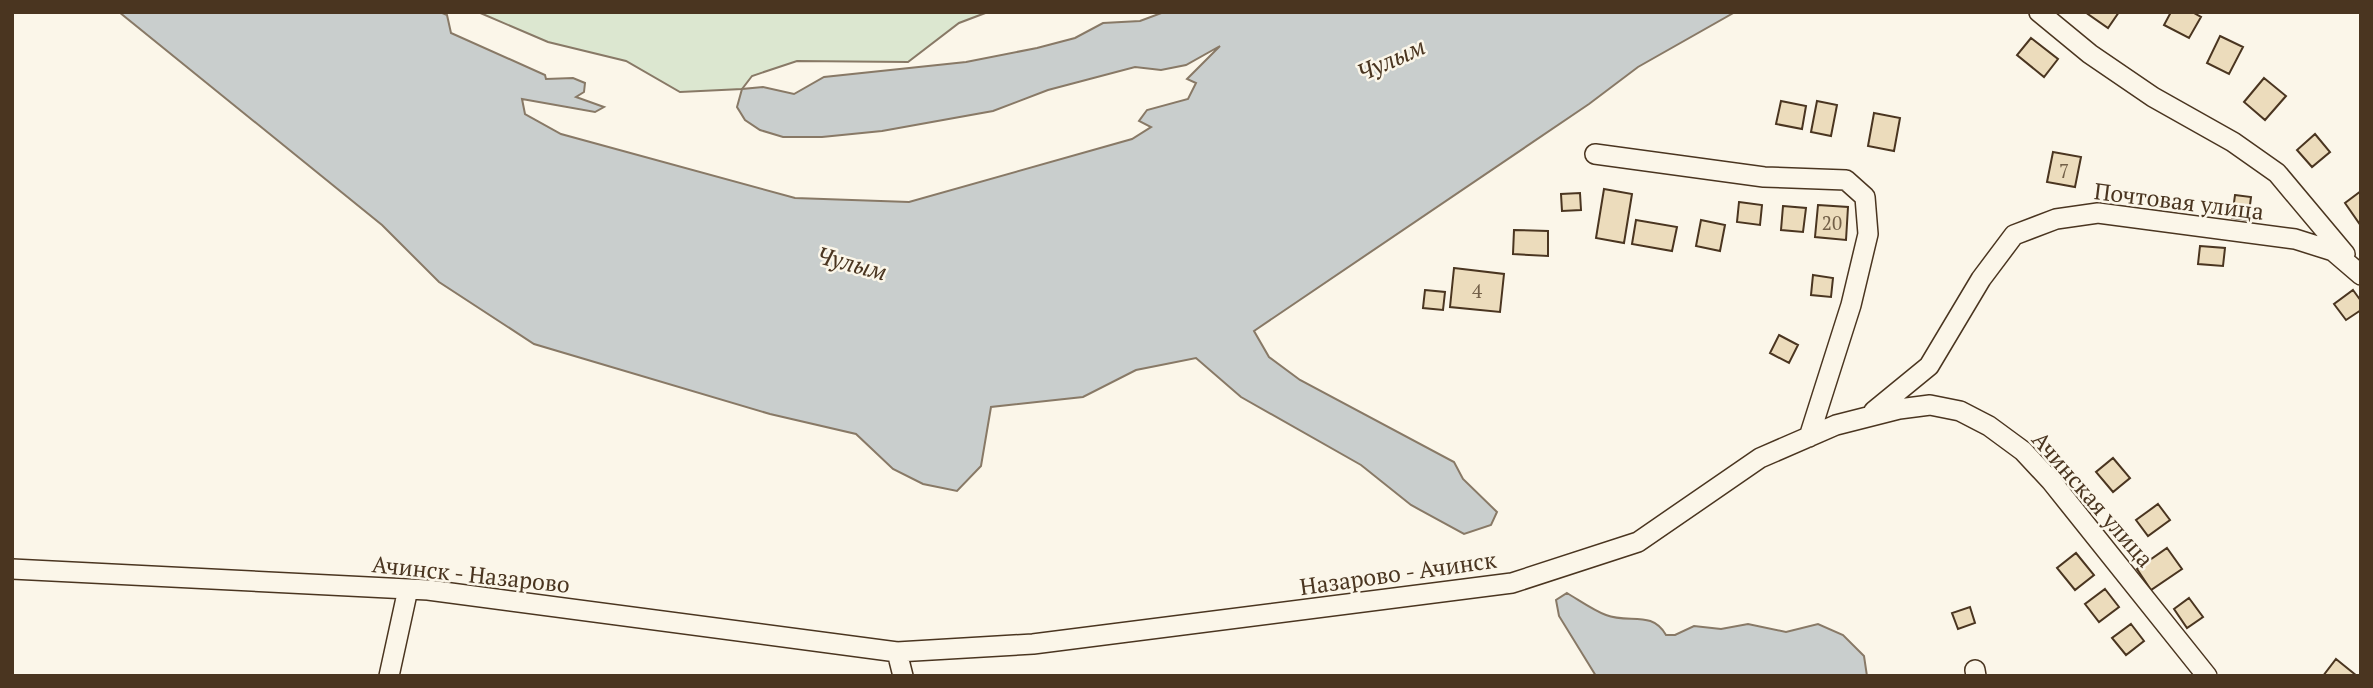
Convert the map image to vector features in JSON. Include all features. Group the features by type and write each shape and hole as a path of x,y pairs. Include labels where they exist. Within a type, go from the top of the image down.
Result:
{"street":[{"name":"Почтовая улица","path":"2039,12 2090,54 2154,97 2234,142 2277,173 2359,273"},
{"path":"1595,154 1764,177 1846,180 1865,197 1868,234 1851,305 1809,437"},
{"name":"Почтовая улица","path":"1867,416 1931,363 1980,279 2014,235 2043,222 2070,215 2098,213 2295,239 2333,251 2359,273"},
{"name":"Ачинская улица","path":"1867,416 1930,405 1960,411 1989,426 2023,451 2051,481 2207,676"},
{"name":"Назарово - Ачинск","path":"897,652 1033,644 1512,583 1638,542 1760,458 1867,416"},
{"name":"Ачинск - Назарово","path":"12,569 408,589 897,652"},
{"path":"396,672 408,589"},
{"path":"897,652 903,676"}],"green space":[{"path":"478,12 988,12 959,23 908,62 797,61 752,76 742,89 680,92 626,61 548,42"}],"water":[{"name":"Чулым","path":"119,12 440,12 447,15 451,33 545,75 546,79 573,78 585,83 584,92 576,97 604,107 595,112 522,99 525,114 561,134 795,198 909,202 1132,139 1151,127 1139,121 1147,110 1188,99 1196,83 1187,79 1220,46 1186,65 1161,70 1135,67 1048,90 993,111 882,131 822,137 783,137 760,130 745,120 737,107 742,89 763,87 794,94 824,77 966,62 1075,38 1103,23 1140,21 1164,12 1735,12 1638,67 1589,104 1254,331 1269,357 1300,380 1454,462 1463,479 1497,512 1491,525 1464,534 1411,505 1361,465 1241,397 1196,358 1136,370 1083,397 991,407 981,466 957,491 923,484 893,469 856,434 770,414 534,344 439,282 382,225"},
{"path":"1567,593 1606,615 1647,620 1660,627 1666,635 1675,635 1694,626 1721,629 1748,624 1786,632 1818,624 1843,635 1864,656 1867,676 1596,676 1559,616 1556,600"}],"building":[{"path":"2085,12 2119,12 2108,28"},
{"path":"2171,12 2192,12 2201,17 2189,38 2164,25"},
{"path":"2220,36 2243,47 2229,74 2207,63"},
{"path":"2031,38 2058,59 2044,77 2017,55"},
{"path":"2264,78 2286,96 2265,120 2244,102"},
{"path":"1781,101 1806,106 1802,129 1776,124"},
{"path":"1817,101 1837,105 1831,136 1811,132"},
{"path":"1874,113 1900,118 1894,151 1868,146"},
{"path":"2315,134 2330,152 2312,167 2297,150"},
{"path":"2053,152 2081,157 2075,187 2047,182"},
{"path":"1604,189 1632,194 1624,243 1596,238"},
{"path":"2361,191 2361,226 2345,203"},
{"path":"1580,193 1581,210 1562,211 1561,194"},
{"path":"2235,195 2251,197 2248,220 2232,218"},
{"path":"1739,202 1762,205 1760,225 1737,222"},
{"path":"1818,205 1848,207 1846,240 1815,237"},
{"path":"1783,206 1806,208 1803,232 1781,230"},
{"path":"1636,220 1677,227 1672,251 1632,244"},
{"path":"1701,220 1725,225 1720,251 1696,246"},
{"path":"1514,230 1548,231 1548,256 1513,254"},
{"path":"2200,246 2225,248 2223,266 2198,264"},
{"path":"1454,268 1504,274 1500,312 1450,307"},
{"path":"1813,275 1833,278 1831,297 1811,295"},
{"path":"1425,290 1445,292 1443,310 1423,308"},
{"path":"2353,290 2361,301 2361,310 2346,320 2334,304"},
{"path":"1779,335 1798,345 1789,363 1770,353"},
{"path":"2113,458 2130,478 2113,492 2096,472"},
{"path":"2158,504 2170,520 2148,536 2136,520"},
{"path":"2167,548 2182,569 2151,590 2137,569"},
{"path":"2076,553 2094,575 2075,590 2057,568"},
{"path":"2105,589 2119,607 2099,622 2085,604"},
{"path":"2189,598 2203,617 2187,628 2174,609"},
{"path":"1970,607 1975,623 1958,629 1952,613"},
{"path":"2131,624 2144,641 2126,655 2112,638"},
{"path":"2336,659 2357,676 2323,676"}]}
